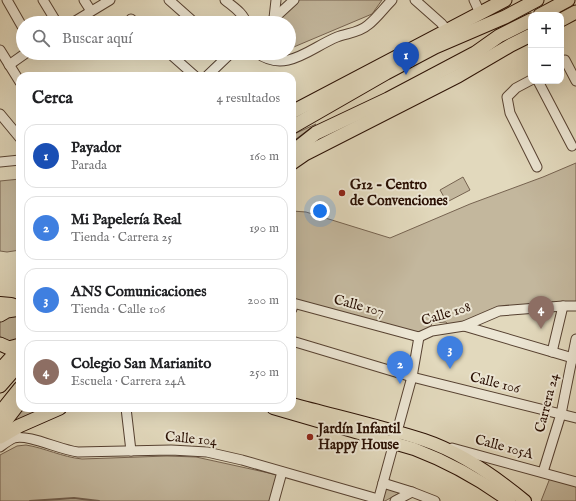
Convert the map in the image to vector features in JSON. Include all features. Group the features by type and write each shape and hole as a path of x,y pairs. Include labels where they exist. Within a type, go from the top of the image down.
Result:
{"highway":[{"path":"296,110 505,0"},
{"path":"296,125 435,47 505,17 537,0"},
{"path":"546,12 568,0"},
{"path":"564,18 576,12"},
{"path":"296,149 316,133 388,99 475,53 499,36 528,22"},
{"path":"296,160 305,154 458,76 528,36"},
{"path":"355,91 373,69"},
{"path":"316,133 385,113"},
{"path":"0,315 7,311 16,309"},
{"path":"0,344 9,348 16,346"},
{"path":"0,370 16,352"},
{"path":"0,386 16,368"},
{"path":"0,412 16,393"},
{"path":"0,428 16,407"},
{"path":"0,437 19,426 51,412"}],"main road":[{"path":"0,302 16,300"},
{"path":"0,302 16,306"},
{"path":"296,405 395,438 459,469 508,501"},
{"path":"289,412 395,438 425,440 475,465 525,501"}],"street":[{"path":"6,0 16,16"},
{"path":"43,0 53,16"},
{"path":"84,0 91,12"},
{"path":"84,16 110,0"},
{"path":"169,0 187,16"},
{"path":"225,0 242,16"},
{"path":"273,16 276,0"},
{"path":"277,16 294,0"},
{"path":"296,59 332,39 364,28 392,0"},
{"path":"415,0 447,30"},
{"path":"474,0 480,13"},
{"path":"0,50 16,76"},
{"path":"9,65 16,60"},
{"path":"177,60 190,72"},
{"path":"211,72 222,60"},
{"path":"270,60 284,62 291,60"},
{"path":"565,60 576,81"},
{"path":"528,82 516,88 507,97 510,113 537,167"},
{"path":"540,84 572,146"},
{"path":"0,114 16,133"},
{"path":"0,162 16,160"},
{"path":"552,352 563,306"},
{"name":"Calle 108","path":"419,337 432,331 464,326 499,311 576,306"},
{"name":"Calle 107","path":"296,307 419,337"},
{"path":"464,326 574,358"},
{"path":"378,500 412,377 419,337"},
{"name":"Carrera 24","path":"543,472 561,414 574,358 576,339"},
{"name":"Calle 106","path":"296,342 412,377 576,418"},
{"path":"126,412 131,451"},
{"name":"Calle 104","path":"0,447 11,440 22,437 68,451 198,451 242,460 378,500"},
{"name":"Calle 105A","path":"425,440 576,482"},
{"path":"274,501 282,472"},
{"path":"383,482 435,501"},
{"path":"395,501 412,492"}],"shaded area":[{"path":"294,0 382,0 372,14 296,46 296,16 276,16"},
{"path":"316,124 296,139 296,133"},
{"path":"576,163 576,304 499,309 467,323 449,326 446,322 432,323 430,329 418,335 296,302 296,211 306,212 390,238 470,204"},
{"path":"463,177 470,190 447,202 440,190"},
{"path":"16,179 16,251 0,251 0,181"},
{"path":"16,314 15,341 6,341 0,338 1,319"},
{"path":"19,412 39,412 5,428"},
{"path":"26,445 82,459 167,456 196,457 278,475 270,501 0,501 0,455 17,446"},
{"path":"550,478 576,486 576,501 541,501"},
{"path":"385,488 401,492 385,501 382,501"}],"waterway":[{"path":"30,501 74,498 99,501"}],"place":[{"name":"Payador","path":"406,75"},
{"name":"G12 - Centro de Convenciones","path":"342,193"},
{"name":"Colegio San Marianito","path":"541,329"},
{"name":"ANS Comunicaciones","path":"450,369"},
{"name":"Mi Papelería Real","path":"400,384"},
{"name":"Jardín Infantil Happy House","path":"310,437"}]}
